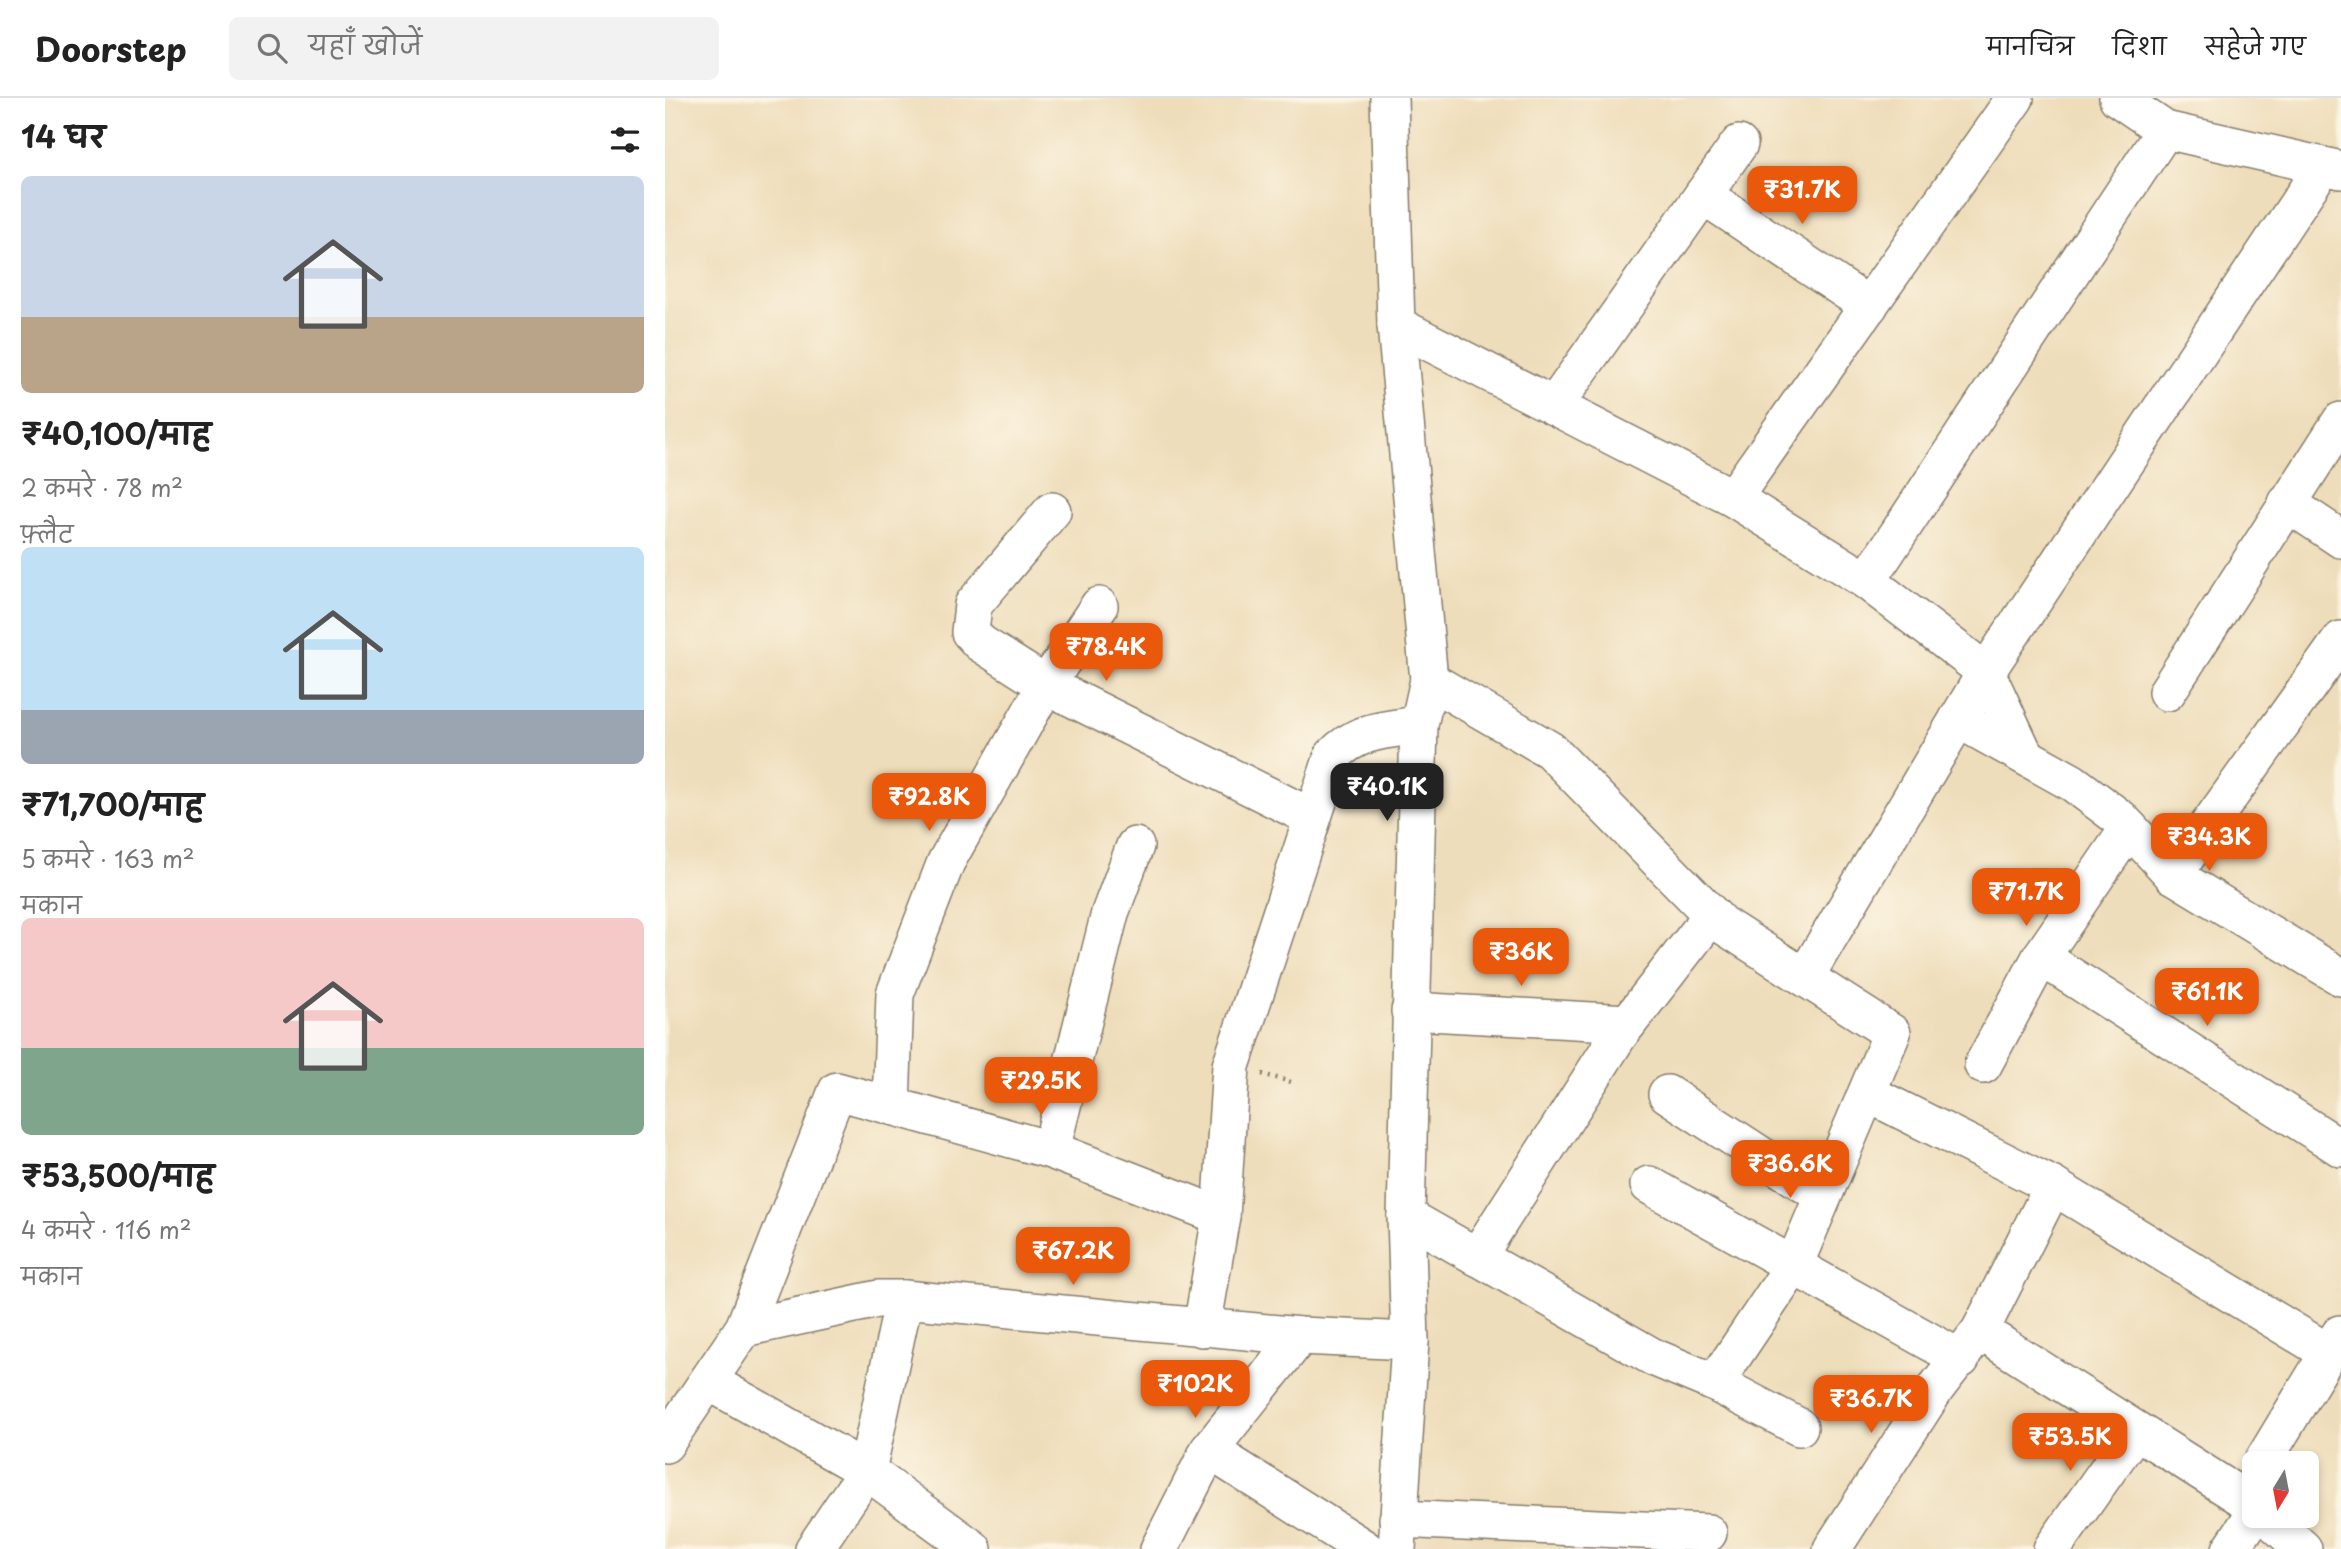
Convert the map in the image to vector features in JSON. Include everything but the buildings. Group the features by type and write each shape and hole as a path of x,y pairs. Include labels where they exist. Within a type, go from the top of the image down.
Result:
{"street":[{"path":"1389,98 1396,325 1429,680 1419,725 1405,1216 1410,1340 1397,1534 1708,1533"},
{"path":"1733,498 2015,98"},
{"path":"1805,977 1986,672 2332,168 2165,130 2118,98"},
{"path":"1867,581 2165,130"},
{"path":"1554,406 1739,144"},
{"path":"1703,195 1869,306"},
{"path":"1396,325 1733,498 1867,581 1986,672 2025,756"},
{"path":"2167,692 2341,421"},
{"path":"2287,503 2341,539"},
{"path":"1052,511 973,605 969,620 970,632 980,643 1046,685 1311,817"},
{"path":"891,1106 895,994 946,862 1046,685 1099,606"},
{"path":"2173,875 2341,640"},
{"path":"1429,680 1550,750 1721,924 1892,1033 1794,1265 1715,1383"},
{"path":"1958,719 2073,783 2129,828 2173,875 2341,977"},
{"path":"1202,1328 1221,1216 1231,1066 1311,817 1333,756 1346,741 1359,735 1419,725"},
{"path":"1983,1065 2041,957 2129,828"},
{"path":"1051,1150 1110,913 1135,846"},
{"path":"1477,1257 1628,1023 1713,915"},
{"path":"2041,957 2341,1148"},
{"path":"1410,1011 1628,1023"},
{"path":"665,1444 744,1328 837,1091 1051,1150 1221,1216"},
{"path":"1867,1093 2053,1186 2335,1343 2269,1451"},
{"path":"1667,1094 1823,1196"},
{"path":"1649,1185 1794,1265 1971,1345 2135,1431 2242,1495"},
{"path":"1832,1549 1936,1388 1971,1345 2053,1186"},
{"path":"1405,1216 1653,1357 1715,1383 1799,1427"},
{"path":"744,1328 878,1299 904,1299 1300,1336 1410,1340"},
{"path":"814,1549 867,1471 904,1299"},
{"path":"1159,1549 1209,1450 1300,1336"},
{"path":"708,1381 867,1471 973,1549"},
{"path":"2052,1549 2135,1431"},
{"path":"1209,1450 1365,1549"},
{"path":"2231,1549 2242,1527"},
{"path":"2281,1528 2303,1549"}]}
